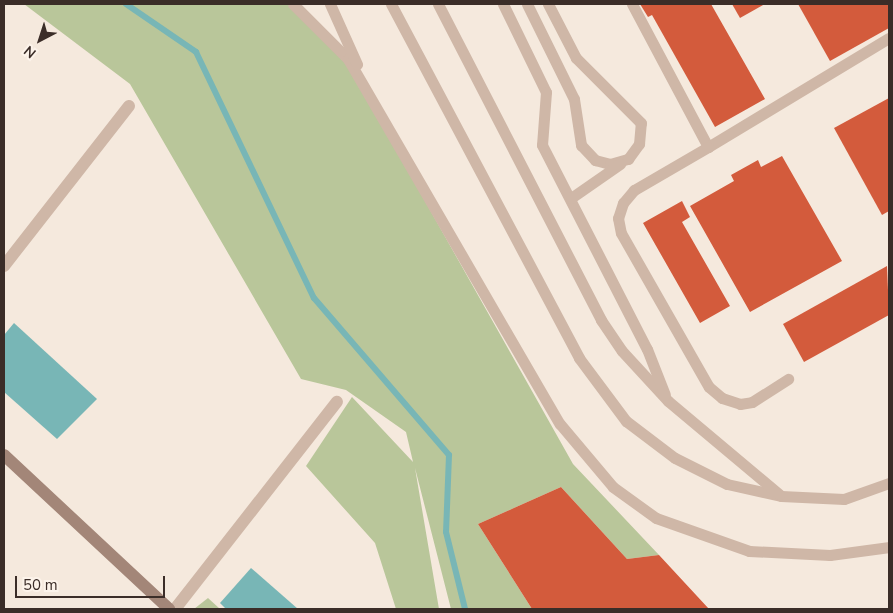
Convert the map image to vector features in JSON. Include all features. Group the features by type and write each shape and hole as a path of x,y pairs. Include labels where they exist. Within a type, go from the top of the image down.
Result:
{"street":[{"path":"4,266 129,106"},
{"path":"175,609 337,402"},
{"path":"4,455 169,609"}],"lane":[{"path":"293,4 348,59 555,416 586,460 613,487 656,518 749,551 830,555 889,547"},
{"path":"330,4 368,91"},
{"path":"391,4 579,358 626,421 675,458 727,484 781,496 844,499 889,483"},
{"path":"438,4 601,320 668,401 781,496"},
{"path":"503,4 546,92 542,145 571,198 668,401"},
{"path":"527,4 568,85 581,145 595,160 610,164 628,159"},
{"path":"632,4 708,147"},
{"path":"551,5 581,64 632,109 641,123 639,144 628,159 571,198"},
{"path":"788,379 752,402 740,404 722,398 709,387 620,233 618,218 623,203 634,190 889,38"}],"green space":[{"path":"24,4 292,4 349,66 573,464 659,555 627,559 561,487 478,524 532,609 451,609 415,468 439,609 396,609 375,543 306,466 352,397 413,462 406,432 346,390 301,379 130,84"},
{"path":"208,598 220,609 194,609"}],"water":[{"path":"14,323 97,399 57,439 4,392 4,335"},
{"path":"251,568 298,609 226,609 220,603"}],"building":[{"path":"640,4 711,4 765,99 715,127 652,15 648,17"},
{"path":"732,4 765,4 740,18"},
{"path":"798,4 889,4 889,28 830,61"},
{"path":"889,98 889,211 882,215 834,128"},
{"path":"782,156 842,261 750,312 690,206 734,181 731,175 758,160 761,167"},
{"path":"682,201 690,217 682,222 730,306 700,323 643,223"},
{"path":"887,266 889,315 804,362 783,324"},
{"path":"561,487 627,559 659,555 709,609 532,609 478,524"}],"waterway":[{"path":"126,4 196,52 314,298 449,455 446,532 465,609"}]}
